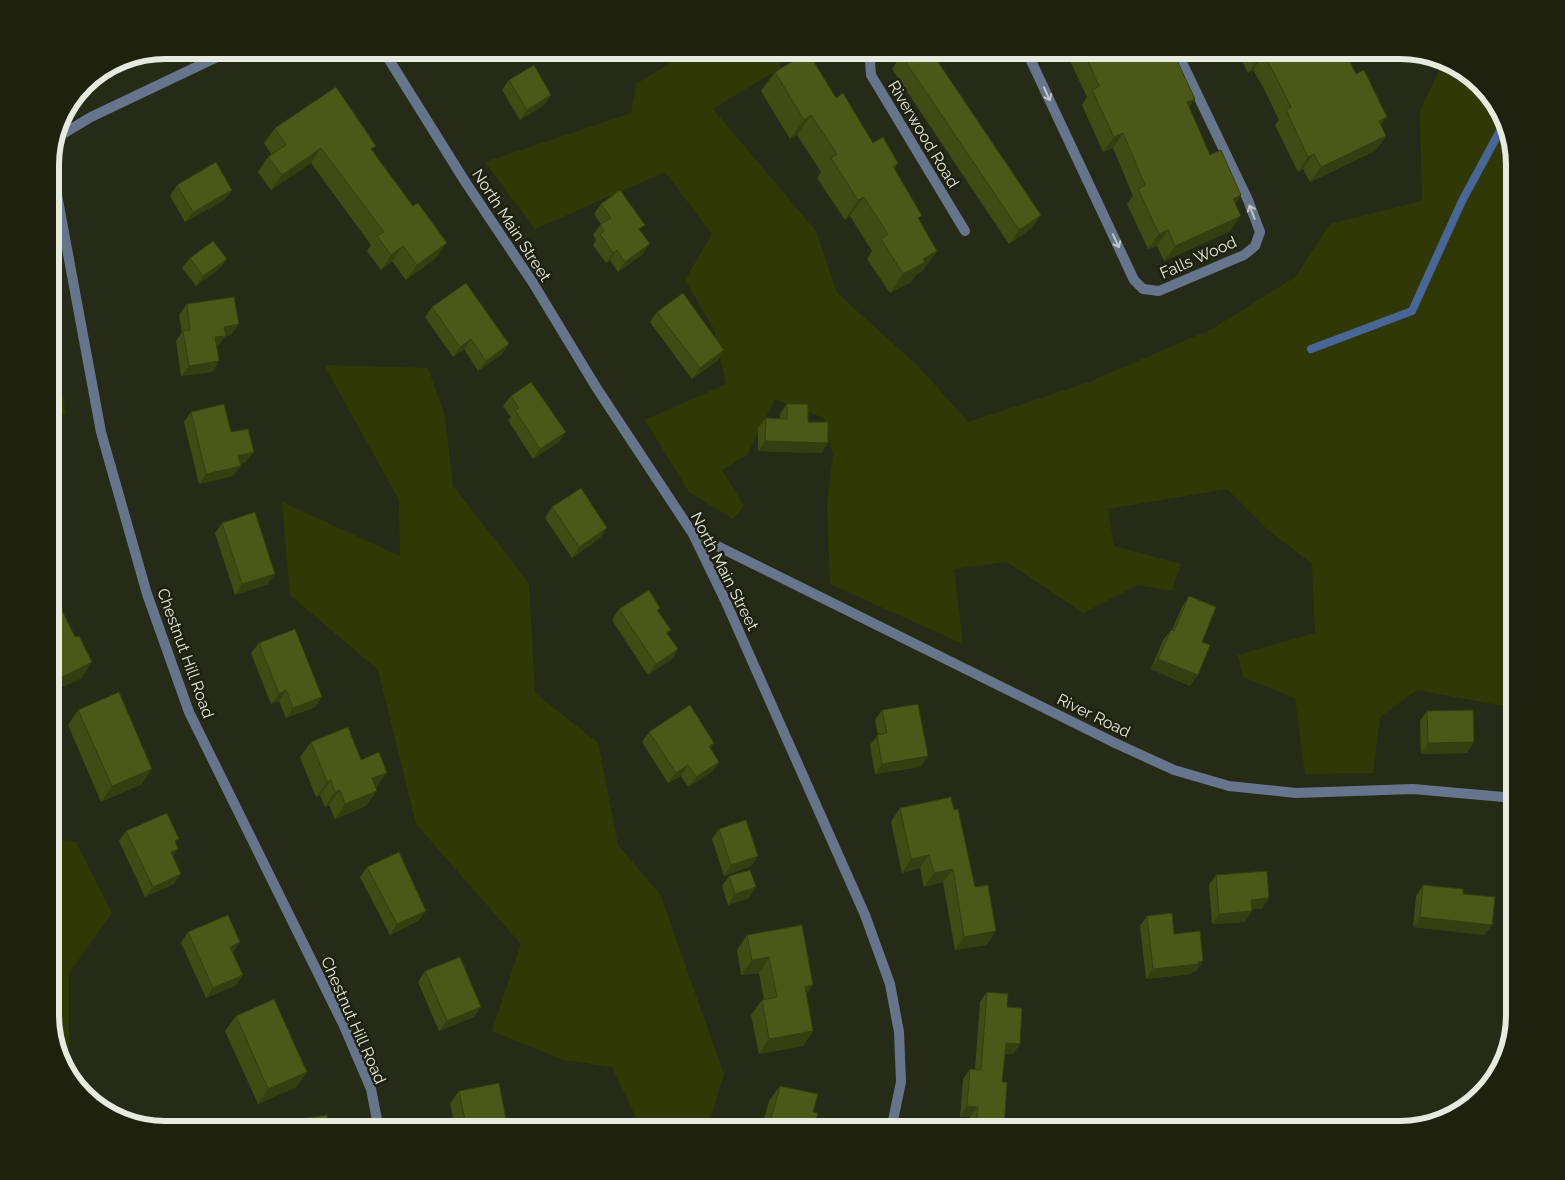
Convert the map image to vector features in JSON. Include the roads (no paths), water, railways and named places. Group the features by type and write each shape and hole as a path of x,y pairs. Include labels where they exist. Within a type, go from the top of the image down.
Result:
{"street":[{"path":"63,134 91,117 213,59"},
{"name":"North Main Street","path":"389,59 466,184 533,282 596,387 693,534 815,800 865,915 890,984 899,1032 901,1082 893,1121"},
{"name":"Riverwood Road","path":"871,59 871,74 965,231"},
{"name":"Falls Wood","path":"1030,59 1134,280 1143,289 1159,291 1244,255 1255,246 1260,232 1248,200 1180,59"},
{"name":"Chestnut Hill Road","path":"59,206 101,432 147,594 189,712 344,1026 371,1089 378,1121"},
{"name":"River Road","path":"693,534 1115,743 1174,770 1229,786 1296,793 1413,789 1506,797"}],"waterway":[{"path":"1311,349 1412,311 1462,201 1500,130"}]}
